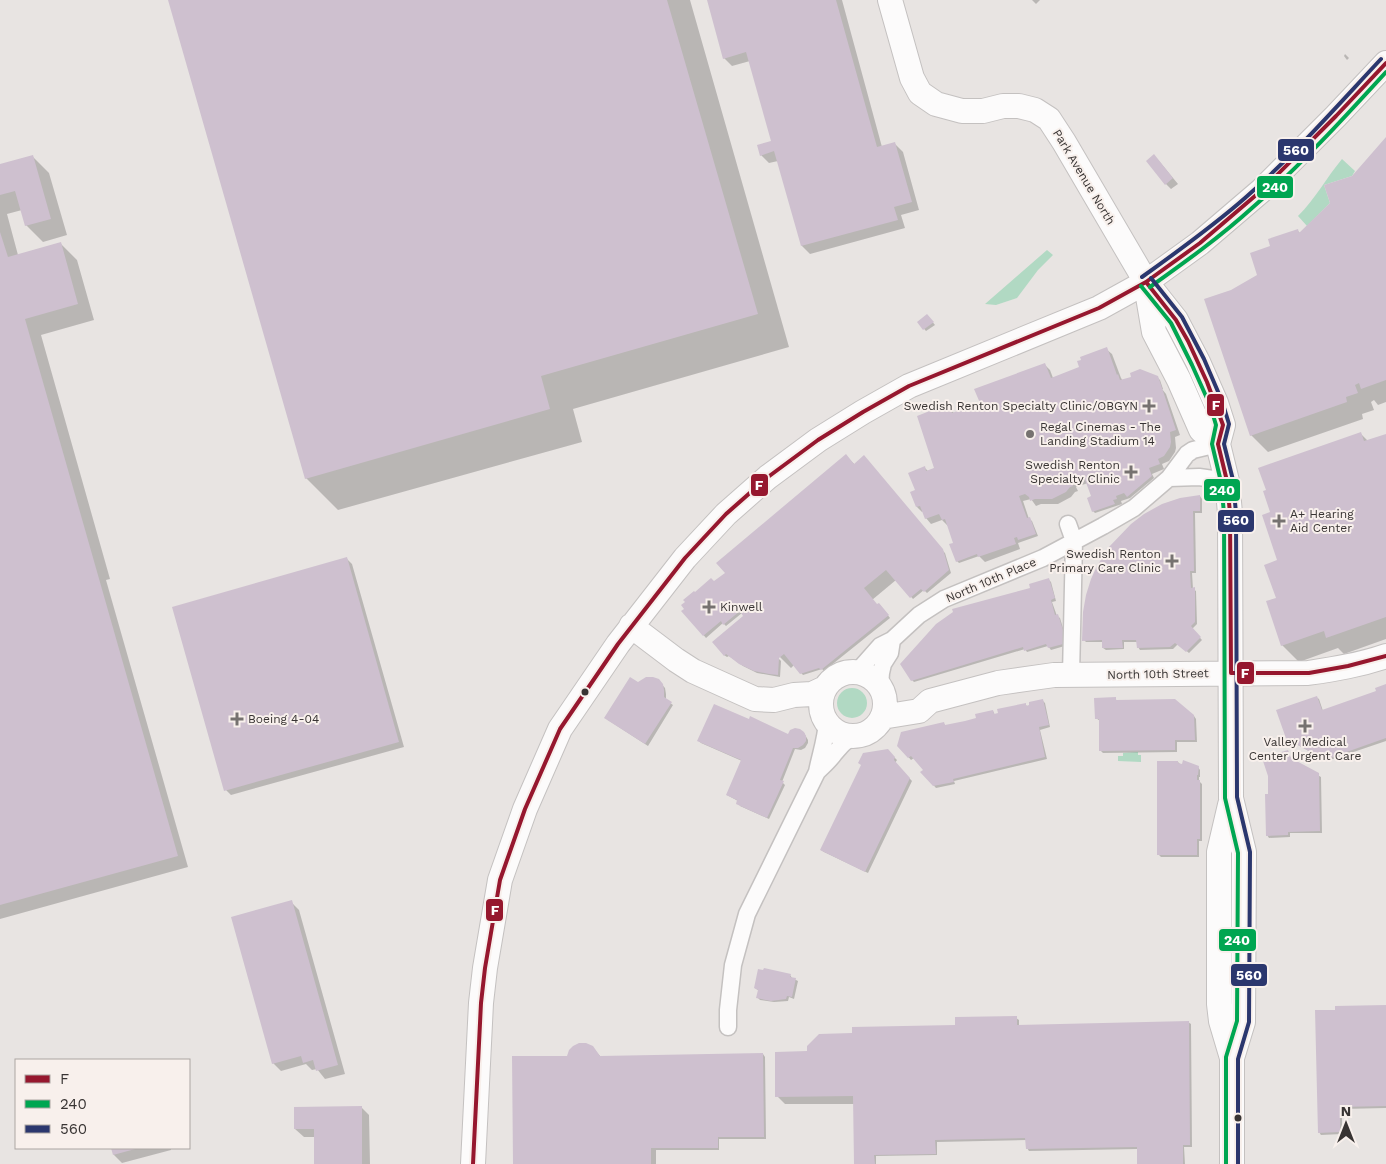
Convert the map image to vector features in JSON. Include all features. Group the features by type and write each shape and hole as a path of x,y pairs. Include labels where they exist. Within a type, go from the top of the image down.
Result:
{"street":[{"name":"Park Avenue North","path":"890,0 912,78 920,93 936,104 962,111 983,111 1003,106 1019,106 1035,110 1049,119 1146,282 1176,320 1188,341 1207,382 1223,425 1218,444 1227,481 1230,513 1232,798 1244,852 1243,1022 1232,1058 1232,1164"},
{"path":"473,1164 481,1003 500,880 524,809 560,729 631,626 685,558 726,514 768,476 818,440 863,412 909,386 1099,308 1146,282 1200,242 1262,190 1385,66"},
{"name":"North 10th Place","path":"857,672 880,646 892,640 919,615 944,599 1043,558 1134,508 1169,478 1187,454 1193,450 1218,444"},
{"path":"1169,478 1199,477 1227,481"},
{"path":"1068,524 1074,541 1072,675"},
{"path":"631,626 676,660 693,670 755,698 774,700 794,695 812,694 825,688"},
{"name":"North 10th Place","path":"882,689 881,673 883,664 890,653 892,640"},
{"name":"North 10th Street","path":"882,718 919,711 930,701 998,683 1054,675 1308,673 1360,664 1386,656"},
{"path":"728,1027 733,965 747,914 817,772 826,735 826,720 821,708 825,688 831,680 839,675 848,672 866,674 874,679 882,689 885,709 882,718 872,730 845,741 817,772"},
{"name":"North 10th Street","path":"882,689 930,701"},
{"path":"774,700 794,710 816,714 826,720 838,732 856,736"}],"green space":[{"path":"1342,159 1355,171 1352,176 1324,185 1330,203 1307,226 1298,216"},
{"path":"1047,250 1053,255 1038,270 1017,298 996,305 985,304"},
{"path":"852,688 862,693 867,703 862,713 852,718 842,713 837,703 842,693"},
{"path":"1138,752 1138,755 1141,755 1141,762 1118,761 1118,756 1123,756 1123,753"}],"building":[{"path":"168,0 667,0 758,314 541,376 550,409 305,479"},
{"path":"707,0 836,0 877,147 895,142 912,202 894,207 898,220 801,246 774,151 760,156 757,145 771,141 746,52 723,59"},
{"path":"1386,137 1386,380 1361,389 1359,383 1355,385 1358,393 1346,397 1347,402 1250,436 1204,299 1231,290 1257,275 1250,253 1270,246 1268,239 1298,229 1299,233 1330,203 1324,185 1352,176"},
{"path":"1154,154 1173,178 1165,185 1146,161"},
{"path":"33,155 51,219 25,226 15,191 0,195 0,164"},
{"path":"0,232 8,257 61,242 78,304 25,319 178,856 0,905"},
{"path":"927,314 934,322 923,330 917,322"},
{"path":"1107,347 1120,380 1131,377 1130,373 1140,369 1158,376 1176,430 1170,432 1170,447 1164,456 1158,459 1160,464 1149,468 1152,476 1127,497 1124,493 1116,496 1117,499 1113,500 1115,504 1092,512 1087,498 1091,496 1084,477 1072,482 1073,486 1066,492 1052,499 1035,499 1030,501 1029,497 1025,494 1019,496 1027,518 1030,517 1036,534 1018,540 1017,537 1014,538 1016,544 978,557 977,554 956,562 949,544 953,543 945,519 942,520 939,514 925,519 920,506 916,507 910,492 915,490 908,473 925,466 926,471 934,468 917,416 945,405 946,408 950,407 952,413 980,403 974,389 1045,363 1051,378 1079,367 1077,361 1081,360 1080,357"},
{"path":"1361,432 1364,441 1386,434 1386,617 1326,638 1324,631 1281,646 1266,601 1276,598 1264,565 1277,560 1262,515 1270,512 1263,491 1266,490 1258,468"},
{"path":"846,454 854,464 864,455 943,549 949,570 924,592 921,589 910,598 886,570 864,588 889,615 821,670 819,668 800,674 784,654 779,658 778,675 769,674 754,671 739,664 726,654 724,656 712,642 743,616 740,611 723,625 721,621 703,636 681,611 684,609 681,605 685,602 683,600 711,578 714,581 725,573 716,563"},
{"path":"1200,495 1200,511 1193,511 1194,571 1190,571 1191,588 1195,587 1195,622 1191,626 1201,637 1186,652 1175,643 1170,647 1137,648 1136,640 1122,640 1123,648 1102,648 1102,640 1082,641 1083,612 1086,595 1097,566 1108,548 1131,524 1144,514 1162,504 1180,498"},
{"path":"347,557 399,742 224,791 172,607"},
{"path":"1049,578 1055,598 1051,600 1055,615 1058,614 1067,643 1048,648 1046,644 1024,651 1023,647 911,681 900,664 936,624 953,612 952,609 1030,588 1029,584"},
{"path":"630,677 638,682 646,677 659,679 663,684 664,697 672,702 645,744 604,718"},
{"path":"1386,684 1386,738 1324,760 1293,742 1288,744 1276,710 1317,696 1322,710 1376,691 1375,688"},
{"path":"1116,697 1116,700 1175,699 1194,715 1195,740 1175,740 1175,750 1099,751 1099,719 1095,719 1094,698"},
{"path":"1043,699 1049,725 1039,727 1045,757 953,779 954,782 933,786 920,772 923,770 911,756 908,758 897,746 901,732 944,722 945,725 965,721 976,718 975,714 993,710 994,714 998,713 997,709 1026,703 1026,706 1029,705 1029,702"},
{"path":"714,704 749,719 750,716 788,734 790,730 800,729 806,736 806,741 803,745 793,748 780,780 784,781 767,818 736,804 737,800 726,795 741,760 697,741"},
{"path":"888,749 895,757 894,760 910,778 865,872 820,850 861,765 858,763 863,753"},
{"path":"1288,750 1291,758 1319,773 1320,831 1288,832 1288,835 1266,836 1265,794 1268,794 1268,776 1262,758"},
{"path":"1183,760 1199,766 1197,780 1200,780 1200,839 1197,839 1197,855 1157,855 1157,761 1178,761 1178,763 1182,764"},
{"path":"292,900 338,1065 316,1071 313,1060 303,1063 301,1056 272,1064 231,917"},
{"path":"764,968 791,974 790,977 796,978 792,997 787,996 786,999 771,1001 756,998 758,990 754,988 758,969 763,970"},
{"path":"1386,1005 1386,1106 1340,1107 1340,1132 1318,1133 1315,1010 1335,1010 1335,1006"},
{"path":"1017,1016 1017,1025 1189,1021 1190,1145 1183,1145 1183,1164 1137,1164 1137,1147 1026,1149 1025,1138 935,1140 936,1154 874,1155 875,1164 854,1164 853,1096 775,1097 775,1052 807,1051 807,1046 819,1034 852,1033 852,1027 955,1025 955,1017"},
{"path":"579,1043 593,1046 600,1056 763,1053 764,1137 718,1137 718,1148 651,1148 651,1164 513,1164 512,1056 567,1056 569,1050"},
{"path":"362,1106 362,1164 314,1164 314,1129 294,1129 294,1107"},
{"path":"111,1149 135,1149 113,1155"}],"transit line":[{"name":"560","path":"1142,277 1208,229 1263,182 1315,130 1381,59"},
{"name":"F","path":"473,1164 481,1003 500,880 525,809 560,729 618,644 685,558 726,514 768,477 818,440 863,412 909,386 1099,308 1146,282 1200,243 1262,190 1386,63"},
{"name":"240","path":"1150,287 1215,239 1270,192 1321,142 1386,72"},
{"name":"560","path":"1151,278 1182,317 1204,359 1222,401 1229,424 1224,444 1233,480 1236,513 1237,797 1250,852 1249,1022 1238,1059 1238,1164"},
{"name":"F","path":"1146,282 1176,320 1188,341 1207,382 1223,425 1218,444 1227,481 1230,513 1231,673 1309,673 1348,666 1386,656"},
{"name":"240","path":"1141,286 1171,323 1210,405 1216,425 1212,444 1221,482 1224,513 1225,798 1238,853 1237,1021 1226,1057 1226,1164"}],"place":[{"name":"Swedish Renton Specialty Clinic/OBGYN","path":"1149,406"},
{"name":"Regal Cinemas - The Landing Stadium 14","path":"1030,434"},
{"name":"Swedish Renton Specialty Clinic","path":"1131,472"},
{"name":"A+ Hearing Aid Center","path":"1279,521"},
{"name":"Swedish Renton Primary Care Clinic","path":"1172,561"},
{"name":"Kinwell","path":"709,607"},
{"name":"Boeing 4-04","path":"237,719"},
{"name":"Valley Medical Center Urgent Care","path":"1305,726"}]}
